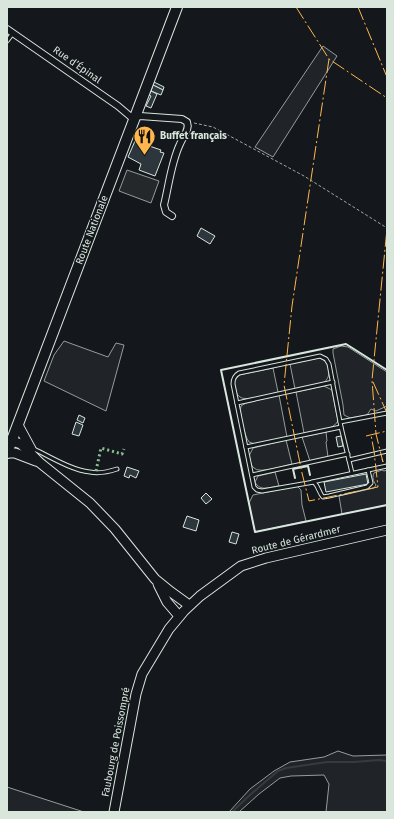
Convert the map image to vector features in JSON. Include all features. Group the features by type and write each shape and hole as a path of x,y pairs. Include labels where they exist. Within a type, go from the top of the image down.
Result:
{"main road":[{"name":"Route Nationale","path":"7,453 177,7"},
{"path":"18,425 39,462"},
{"path":"12,441 20,444 39,462 90,503 114,529 155,579 189,605"},
{"path":"7,453 15,453 39,462"},
{"name":"Route de Gérardmer","path":"180,616 189,605 241,566 266,558 387,530"},
{"path":"155,579 166,602 180,616"},
{"name":"Faubourg de Poissompré","path":"114,812 138,687 142,674 169,629 180,616"}],"street":[{"name":"Rue d’Épinal","path":"7,29 112,101 131,116 135,117"},
{"path":"135,117 140,116 182,119 187,122 187,130 178,150 164,205 166,212 172,216"}],"lane":[{"path":"7,40 13,33"},
{"path":"352,473 328,361 323,357 320,356 239,373 233,380 254,487 257,490 262,491 310,482 387,466"},
{"path":"237,403 333,382"},
{"path":"340,422 387,413"},
{"path":"246,447 341,427"},
{"path":"30,448 73,467 89,472 104,473 117,469"},
{"path":"349,460 387,451"},
{"path":"252,475 348,454"},
{"path":"310,482 314,482 318,486 323,497 329,496 367,487 371,483 368,470"}],"path":[{"path":"187,122 213,127 304,176 387,228"}],"shaded area":[{"path":"323,46 337,56 273,157 255,147"},
{"path":"127,170 159,181 151,203 119,191"},
{"path":"64,341 108,357 116,343 124,345 106,411 44,381 54,355"},
{"path":"341,346 348,347 387,372 387,406 376,411 371,409 367,415 350,418 344,415 333,353 333,349"},
{"path":"319,358 323,359 328,365 329,373 326,380 323,383 295,389 290,364"},
{"path":"273,368 278,392 247,399 240,397 237,394 234,382 239,375"},
{"path":"324,386 332,390 338,421 328,429 304,433 296,392"},
{"path":"279,395 287,437 255,444 249,442 242,424 241,406 246,403"},
{"path":"326,432 328,457 310,461 302,437"},
{"path":"286,440 292,464 266,470 257,470 253,467 249,456 253,448"},
{"path":"387,470 387,505 342,514 339,496 374,488 376,485 373,479 374,473"},
{"path":"275,472 279,486 262,488 255,482 258,476"},
{"path":"297,486 301,490 302,505 306,521 255,532 249,503 253,495"},
{"path":"338,751 353,756 387,755 387,812 326,812 329,784 324,775 291,776 280,778 239,812 229,812 250,789 274,771 290,762 324,757"},
{"path":"7,787 84,812 7,812"}],"building":[{"path":"154,82 164,87 163,90 153,85"},
{"path":"153,85 163,90 161,95 151,91"},
{"path":"151,91 157,94 151,108 146,106 151,96 149,95"},
{"path":"135,141 161,150 160,152 164,153 155,176 139,170 141,164 128,157"},
{"path":"201,228 215,236 210,244 197,236"},
{"path":"79,415 85,418 83,423 77,420"},
{"path":"76,422 83,425 79,436 72,434"},
{"path":"341,436 343,446 338,447 336,437"},
{"path":"127,467 139,471 136,478 130,475 129,478 124,476"},
{"path":"366,474 368,484 326,492 324,482"},
{"path":"206,493 212,499 206,504 201,498"},
{"path":"187,516 199,520 196,531 183,527"},
{"path":"232,532 239,534 236,544 229,542"}],"waterway":[{"path":"232,812 278,771 286,768 327,762 387,761"}],"hedge":[{"path":"96,471 101,448 122,454 124,449"}],"wall":[{"path":"387,370 346,344 221,370 255,532 387,505"},
{"path":"295,478 293,469 308,466 310,475"}],"power":[{"path":"296,7 329,59 387,98"},
{"path":"358,7 387,77"},
{"path":"329,59 292,306 284,385 309,501 378,487 371,435"},
{"path":"382,459 383,462 376,434 372,380 387,229"},
{"path":"373,382 387,413"},
{"path":"366,436 387,431"}],"place":[{"name":"Buffet français","path":"144,156"}]}
